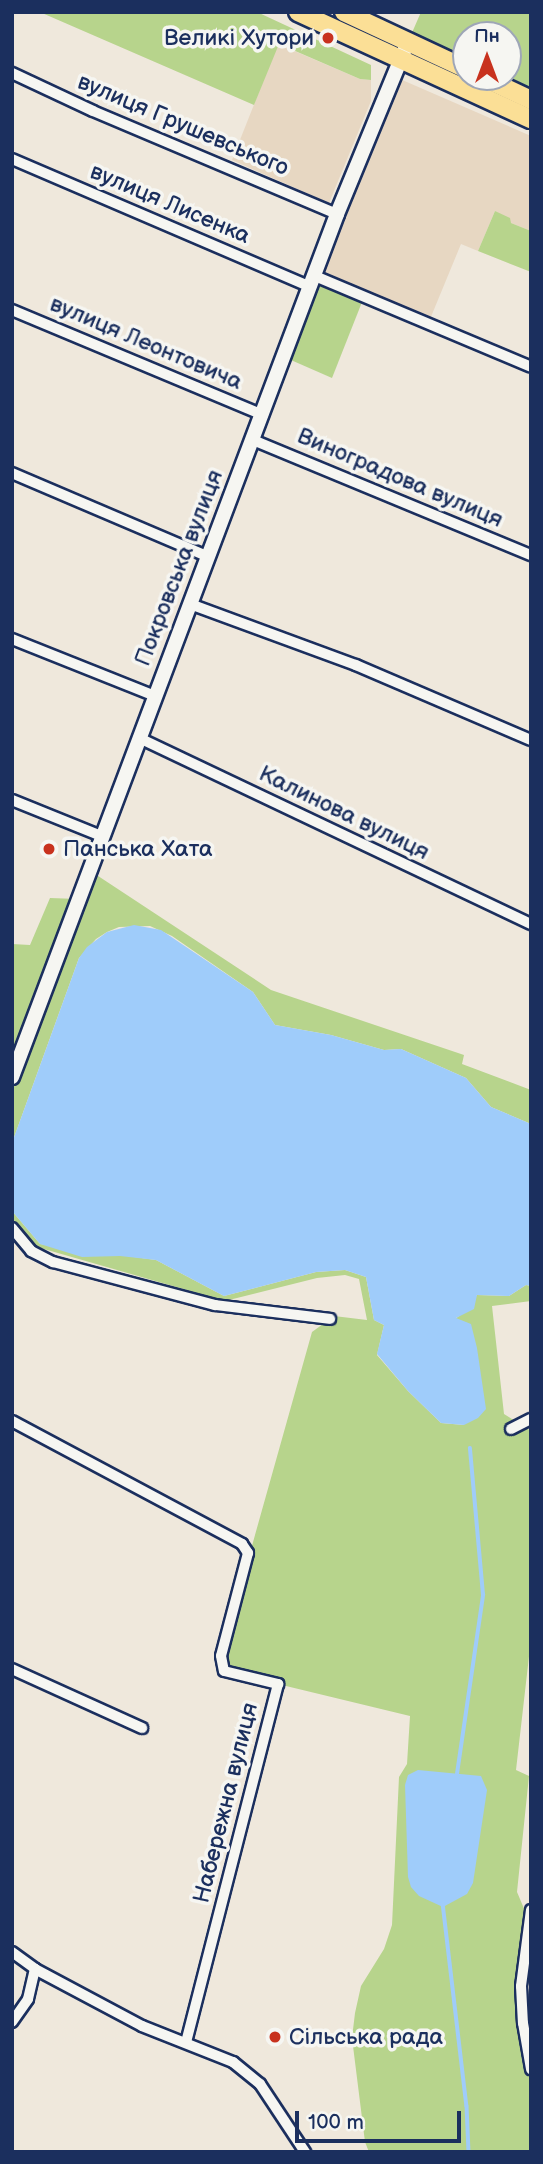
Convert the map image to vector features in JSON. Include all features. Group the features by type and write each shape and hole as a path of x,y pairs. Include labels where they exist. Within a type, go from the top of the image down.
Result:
{"main road":[{"path":"298,12 531,120"},
{"path":"344,12 452,62"},
{"path":"512,91 531,100"}],"street":[{"name":"Покровська вулиця","path":"12,1077 337,214 408,42"},
{"name":"вулиця Грушевського","path":"12,73 93,111 337,214"},
{"name":"вулиця Лисенка","path":"12,159 312,282"},
{"path":"312,282 531,367"},
{"name":"вулиця Леонтовича","path":"12,310 263,415"},
{"name":"Виноградова вулиця","path":"253,440 531,555"},
{"path":"12,473 207,556"},
{"path":"190,604 356,665 531,740"},
{"path":"12,639 155,696"},
{"name":"Калинова вулиця","path":"139,738 531,924"},
{"path":"12,800 101,836"},
{"path":"12,1228 31,1251 53,1262 215,1305 330,1319"},
{"path":"511,1429 531,1419"},
{"name":"Набережна вулиця","path":"12,1421 242,1544 248,1553 221,1656 224,1671 278,1684 186,2042"},
{"path":"12,1669 142,1728"},
{"path":"531,1910 521,1986 524,2034 531,2069"},
{"path":"12,1952 35,1969 142,2026 233,2062 260,2084 305,2152"},
{"path":"12,2022 28,1999 35,1969"}],"shaded area":[{"path":"278,44 360,79 371,80 371,101 329,203 232,160"},
{"path":"393,76 531,136 531,231 511,223 495,211 478,251 461,244 428,324 315,276"}],"green space":[{"path":"257,12 371,65 371,80 360,79 279,44 254,105 42,13"},
{"path":"421,12 531,12 531,91 522,87 522,21 452,21 452,54 411,35"},
{"path":"495,211 510,218 511,223 531,231 531,272 478,251"},
{"path":"315,276 364,297 332,378 284,357"},
{"path":"89,870 271,990 464,1055 462,1064 531,1090 531,1124 491,1107 466,1078 401,1049 384,1050 331,1035 275,1025 253,992 172,936 150,926 119,927 96,939 79,958 12,1143 12,944 30,945 50,898 78,899"},
{"path":"12,1211 40,1244 156,1260 224,1296 316,1272 345,1270 366,1277 374,1320 384,1325 377,1355 441,1423 464,1425 455,1319 467,1310 477,1295 509,1296 526,1285 531,1286 531,1301 492,1306 504,1414 531,1431 531,1639 516,1770 529,1776 517,1892 528,1918 521,1985 531,2069 531,2152 369,2152 365,2142 352,2038 361,1986 384,1949 392,1925 399,1777 407,1764 410,1716 224,1671 221,1656 312,1332 334,1316 367,1320 359,1279 345,1275 317,1278 225,1301 37,1247 12,1221"}],"water":[{"path":"134,925 161,930 253,992 275,1025 331,1035 384,1050 401,1049 466,1078 491,1107 531,1124 531,1286 526,1285 509,1296 477,1295 474,1309 456,1318 471,1324 477,1348 486,1409 478,1418 464,1425 441,1423 408,1391 377,1354 384,1325 374,1320 366,1277 345,1270 316,1272 224,1296 156,1260 120,1256 82,1257 40,1244 12,1211 12,1143 79,958 87,947 107,932"},
{"path":"418,1770 481,1776 487,1790 473,1883 467,1894 443,1907 419,1896 411,1887 408,1877 405,1785 408,1775"}],"waterway":[{"path":"457,1774 483,1595 470,1449"},
{"path":"443,1903 467,2106 469,2152"}],"place":[{"name":"Великі Хутори","path":"328,38"},
{"name":"Панська Хата","path":"49,849"},
{"name":"Сільська рада","path":"275,2037"}]}
